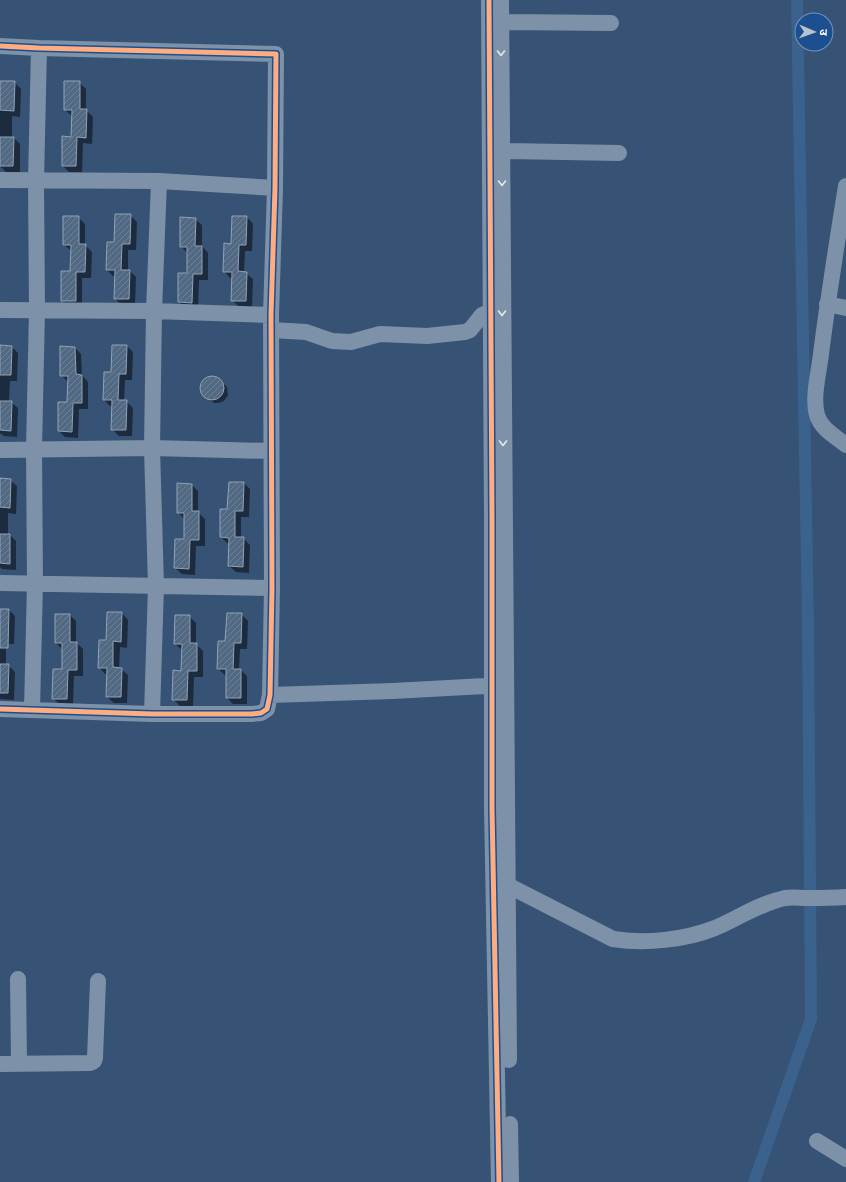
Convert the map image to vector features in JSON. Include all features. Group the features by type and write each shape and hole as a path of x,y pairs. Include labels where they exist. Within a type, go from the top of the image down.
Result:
{"street":[{"path":"489,0 492,511 507,885 511,1182"},
{"path":"499,1182 492,816 499,686 504,527 501,0"},
{"path":"501,22 611,23"},
{"path":"0,46 276,54 270,451 272,588 270,695 267,709 261,713 152,714 0,709"},
{"path":"32,710 35,583 34,449 37,310 36,181 39,48"},
{"path":"502,151 619,153"},
{"path":"0,180 159,181 275,188"},
{"path":"152,714 156,586 152,448 154,312 159,181"},
{"path":"846,186 840,257 828,304 816,395 817,414 826,430 846,445"},
{"path":"828,304 846,308"},
{"path":"0,310 154,312 271,323 306,332 327,340 351,342 380,334 427,336 465,332 470,330 482,315 491,311"},
{"path":"0,450 152,448 270,451"},
{"path":"0,583 272,588"},
{"path":"270,695 499,686"},
{"path":"507,885 613,939 628,942 674,938 714,928 763,906 786,898 846,897"},
{"path":"18,979 19,1063"},
{"path":"0,1064 90,1063 94,1061 98,981"},
{"path":"817,1140 846,1159"}],"building":[{"path":"0,81 15,81 14,111 0,110"},
{"path":"64,81 80,81 80,109 87,109 86,138 77,137 76,166 62,166 62,136 71,137 72,110 64,110"},
{"path":"0,137 14,137 13,166 0,166"},
{"path":"115,214 131,214 130,244 122,244 121,270 130,270 129,299 114,299 115,270 106,270 107,242 114,242"},
{"path":"63,216 79,216 79,244 86,244 85,272 76,272 76,301 61,301 61,271 70,271 71,245 63,245"},
{"path":"232,216 247,216 246,245 239,245 238,271 247,272 246,301 231,301 232,272 223,272 224,243 231,244"},
{"path":"180,217 196,218 195,246 202,246 202,274 193,274 192,303 178,302 178,273 187,273 187,247 180,247"},
{"path":"0,345 12,346 11,375 0,375"},
{"path":"112,345 127,345 126,374 119,374 118,400 127,400 126,430 111,430 112,400 103,400 104,372 111,372"},
{"path":"60,346 75,347 76,374 82,375 82,403 73,403 72,432 58,431 58,402 67,402 68,376 60,376"},
{"path":"212,376 217,377 223,383 223,393 217,399 212,400 207,399 201,393 200,388 201,383 207,377"},
{"path":"0,401 12,401 11,431 0,430"},
{"path":"0,478 11,479 10,508 0,507"},
{"path":"229,482 244,482 243,511 235,511 235,537 244,537 243,567 228,566 229,538 220,537 220,509 227,509"},
{"path":"177,483 192,484 192,511 199,511 199,540 190,540 189,569 174,568 175,539 184,539 184,513 177,513"},
{"path":"0,534 10,534 10,564 0,563"},
{"path":"0,609 9,609 8,648 0,648"},
{"path":"107,612 122,612 121,642 113,641 113,667 122,668 121,697 106,697 107,668 98,668 99,640 106,640"},
{"path":"227,613 242,613 241,643 234,643 233,669 241,669 241,698 226,698 226,669 217,669 218,641 225,641"},
{"path":"55,614 70,614 70,642 77,642 77,670 68,670 67,699 52,699 53,669 62,669 62,643 55,643"},
{"path":"175,615 190,615 190,643 197,643 197,671 188,671 187,700 172,700 173,670 181,671 182,644 174,644"},
{"path":"0,664 9,664 8,693 0,693"}],"waterway":[{"path":"754,1182 811,1019 808,624 797,0"}],"cycle path":[{"path":"489,0 492,808 499,1182"},
{"path":"0,46 276,54 275,188 271,315 272,588 270,695 267,709 261,713 252,714 152,714 0,709"}]}
